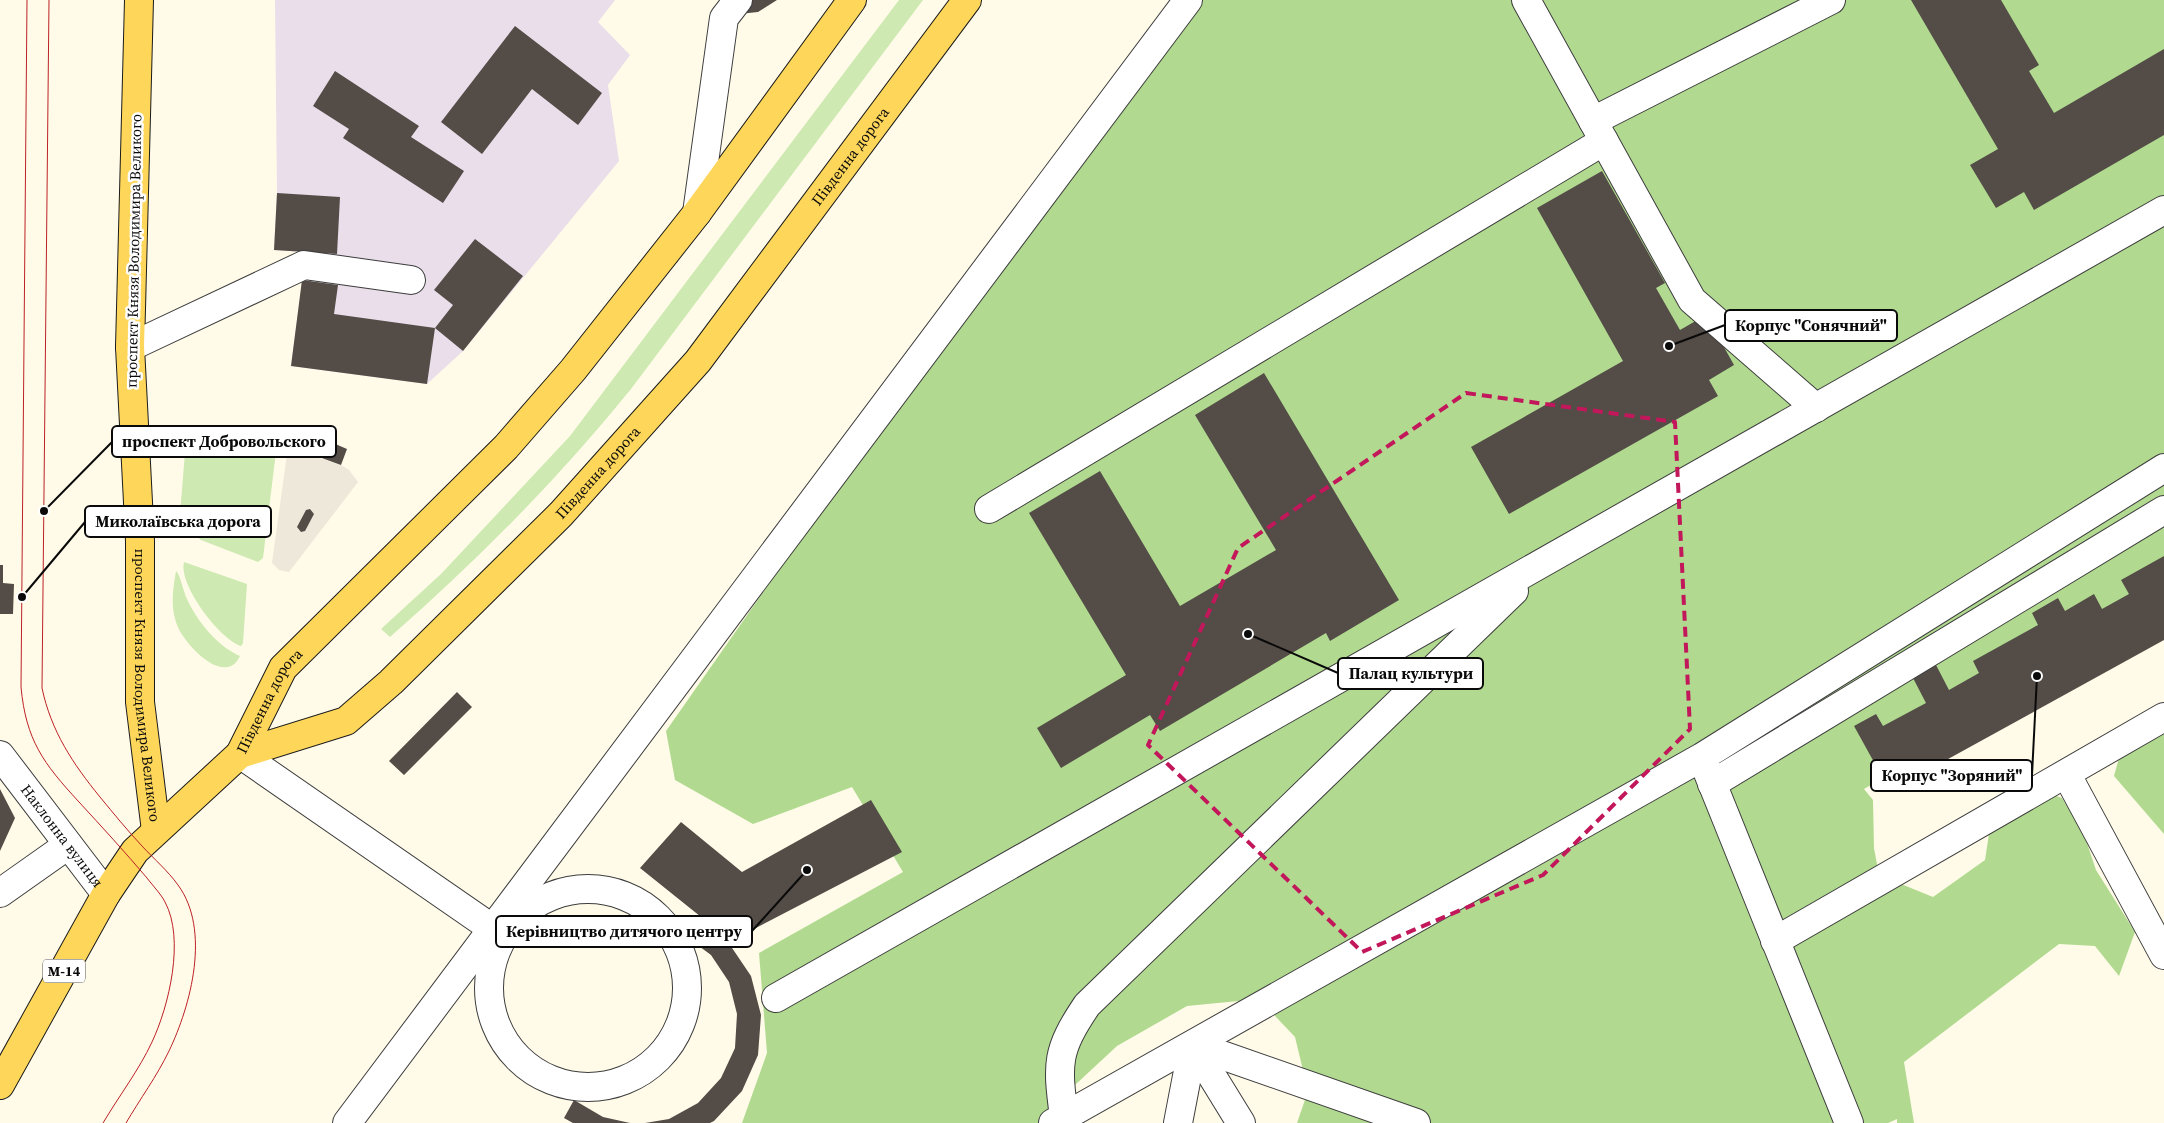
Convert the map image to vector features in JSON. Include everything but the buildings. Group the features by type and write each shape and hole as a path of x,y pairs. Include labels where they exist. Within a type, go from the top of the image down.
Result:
{"main road":[{"name":"проспект Князя Володимира Великого","path":"138,0 130,347 140,541 140,702 156,831"},
{"name":"Південна дорога","path":"240,754 283,668 506,447 573,370 697,213 852,0"},
{"name":"Південна дорога","path":"240,754 346,721 391,682 561,514 698,361 968,0"},
{"name":"М-14","path":"0,1085 106,894 135,851 240,754"}],"street":[{"path":"697,213 724,18 738,0"},
{"path":"347,1123 498,931 1188,0"},
{"path":"1526,0 1692,300 1816,408"},
{"path":"989,509 1599,131 1831,0"},
{"path":"776,998 2164,210"},
{"path":"130,347 304,265 411,280"},
{"path":"1058,1120 1702,757 2164,468"},
{"path":"1712,784 2164,510"},
{"path":"1058,1120 1059,1060 1069,1032 1087,1005 1542,563"},
{"path":"1776,941 2067,775 2164,717"},
{"path":"240,754 498,931"},
{"name":"Наклонна вулиця","path":"0,755 106,894"},
{"path":"1702,757 1849,1123"},
{"path":"2067,775 2164,956"},
{"path":"0,893 68,845"},
{"path":"584,888 617,893 646,906 669,929 684,958 688,990 682,1021 667,1050 642,1072 611,1086 578,1087 546,1078 525,1064 518,1059 499,1032 489,1000 491,967 498,931 553,895 584,888"},
{"path":"1178,1123 1193,1045"},
{"path":"1193,1045 1241,1123"},
{"path":"1193,1045 1416,1123"}],"highlighted area":[{"path":"1466,393 1675,422 1690,729 1543,875 1362,952 1148,745 1238,548"}],"shaded area":[{"path":"275,0 615,0 598,22 630,55 608,85 619,161 463,351 427,384 291,366 306,252 274,250 277,193"},
{"path":"287,454 307,454 341,465 349,470 358,482 289,572 279,570 272,563"}],"green space":[{"path":"899,0 923,0 631,389 575,455 516,518 454,579 390,637 381,629 441,574 570,436"},
{"path":"1201,0 2164,0 2164,616 1864,789 1873,800 1874,848 1879,875 1933,897 1985,860 1992,814 2031,787 2062,798 2084,834 2096,870 2135,932 2119,976 2095,946 2059,944 1904,1062 1914,1123 1897,1123 1897,1119 1888,1123 1297,1123 1308,1091 1295,1037 1259,999 1187,1006 1117,1046 1075,1085 1079,1123 742,1123 767,1053 759,953 903,872 852,787 753,824 675,780 666,731 867,444"},
{"path":"190,437 235,441 276,452 263,558 258,562 201,540 183,525 180,514 186,440"},
{"path":"184,562 247,584 243,643 241,646 222,633 202,610 187,583"},
{"path":"176,571 187,599 202,624 223,646 240,656 233,665 225,667 205,660 181,633 175,618 173,605"},
{"path":"2164,726 2164,834 2114,776 2125,736"}],"tram line":[{"path":"27,0 21,687 23,706 38,750 55,775 159,893 171,917 174,934 174,953 169,992 158,1027 141,1063 103,1123"},
{"path":"49,0 42,688 51,719 72,759 126,828 178,885 188,903 194,923 194,968 190,990 177,1033 159,1069 126,1123"}],"place":[{"name":"Корпус \"Сонячний\"","path":"1669,346"},
{"name":"проспект Добровольского","path":"44,511"},
{"name":"Миколаївська дорога","path":"22,597"},
{"name":"Палац культури","path":"1248,634"},
{"name":"Корпус \"Зоряний\"","path":"2037,676"},
{"name":"Керівництво дитячого центру","path":"807,870"}]}
